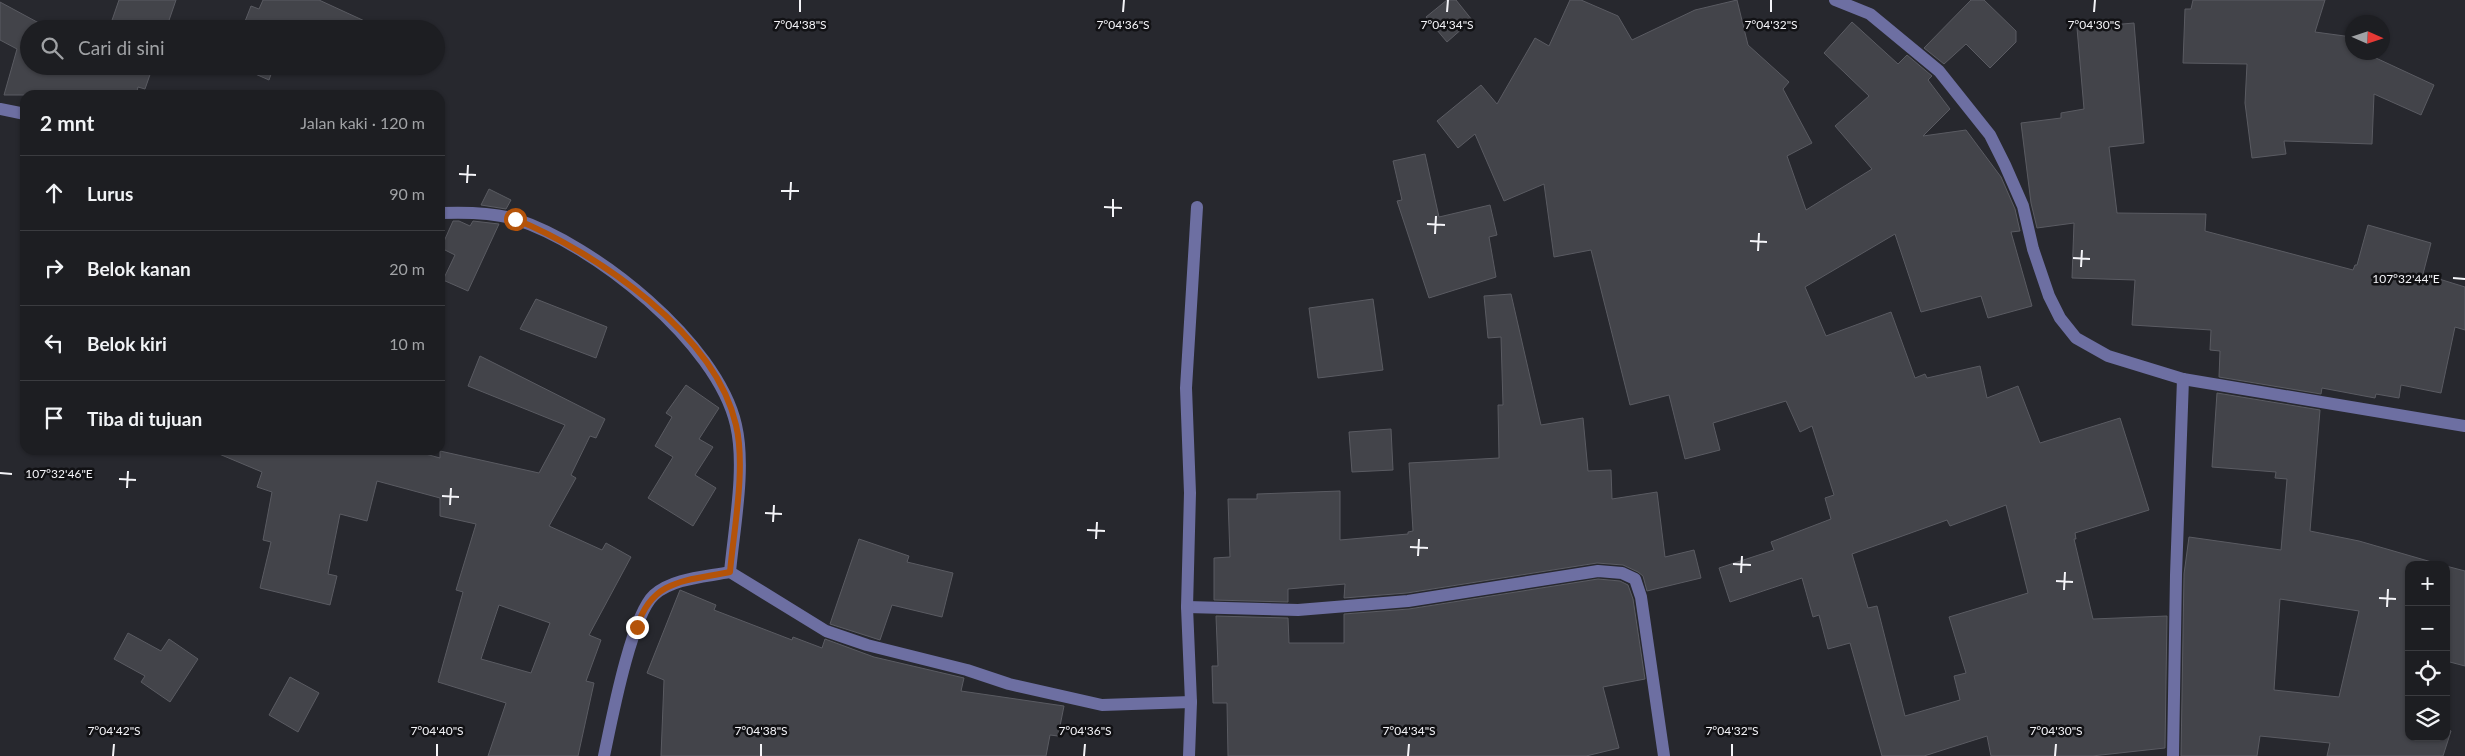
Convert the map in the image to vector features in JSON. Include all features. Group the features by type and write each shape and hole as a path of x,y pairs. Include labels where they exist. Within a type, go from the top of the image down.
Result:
{"street":[{"path":"1835,0 1870,14 1939,71 1990,135 2006,165 2023,206 2033,249 2049,296 2060,318 2076,338 2108,356 2183,379 2465,426"},
{"path":"0,110 20,113"},
{"path":"1189,756 1191,702 1187,607 1190,493 1186,388 1197,207"},
{"path":"445,212 479,212 515,219 541,230 623,279 671,321 694,346 724,390 736,425 740,458 730,572"},
{"path":"2173,756 2176,575 2183,379"},
{"path":"1187,607 1316,608 1408,601 1598,571 1622,573 1635,579 1641,597 1664,756"},
{"path":"604,756 618,689 642,610 654,595 675,583 730,572 826,631 867,645 950,665 1009,684 1102,705 1191,702"}],"building":[{"path":"119,0 176,0 169,20 112,20"},
{"path":"263,0 319,0 362,20 246,20 251,6 259,9"},
{"path":"1447,0 1456,0 1472,20 1447,42 1426,17"},
{"path":"1570,0 1581,0 1618,16 1632,40 1695,10 1737,0 1748,45 1789,82 1783,89 1812,143 1787,156 1806,210 1872,169 1835,126 1869,96 1824,53 1852,22 1898,64 1907,55 1932,76 1928,80 1950,109 1923,136 1966,130 2001,177 2015,209 2020,231 2011,232 2032,306 1988,318 1981,296 1921,312 1895,234 1805,287 1826,336 1891,312 1915,378 1925,374 1927,378 1980,366 1987,398 2018,386 2040,443 2120,418 2149,510 2075,533 2076,539 2074,539 2093,619 2167,616 2165,748 2092,756 1991,756 1987,736 1924,756 1882,756 1850,643 1828,649 1819,615 1813,617 1802,578 1730,602 1719,568 1774,550 1771,542 1831,519 1825,498 1834,495 1812,426 1800,432 1786,401 1713,423 1720,450 1685,459 1669,395 1630,405 1591,250 1554,257 1544,184 1504,201 1475,134 1458,148 1437,121 1481,85 1497,104 1535,38 1549,46","holes":["2006,505 2028,593 1949,617 1966,673 1954,676 1960,700 1905,716 1877,606 1868,608 1852,554 1947,520 1950,526"]},
{"path":"1971,0 1984,0 2016,31 2016,42 1990,68 1966,44 1944,64 1924,48"},
{"path":"2193,0 2325,0 2315,32 2345,36 2345,60 2380,60 2434,85 2421,115 2374,94 2372,144 2284,141 2286,154 2252,158 2245,103 2247,64 2183,63 2185,9 2191,9"},
{"path":"0,2 33,20 20,20 20,75 150,75 145,89 138,87 137,90 20,90 20,95 4,95 17,49 0,40"},
{"path":"2134,23 2144,143 2109,147 2117,213 2206,214 2205,231 2353,270 2355,265 2357,265 2368,225 2431,243 2423,274 2465,287 2465,330 2455,327 2441,393 2401,385 2399,398 2376,394 2375,398 2322,388 2321,394 2219,377 2220,351 2210,350 2211,330 2132,325 2135,280 2072,278 2074,223 2037,228 2031,203 2021,123 2061,118 2061,113 2084,109 2077,28"},
{"path":"258,75 271,75 269,80"},
{"path":"1425,154 1439,217 1490,205 1497,235 1489,237 1496,277 1429,298 1397,201 1402,200 1393,161"},
{"path":"489,189 511,200 506,209 481,205"},
{"path":"453,221 459,221 470,226 473,221 499,224 468,291 445,281 445,276 455,255 445,250 445,239"},
{"path":"1511,294 1541,425 1583,418 1588,471 1611,470 1612,499 1657,492 1665,557 1694,550 1701,578 1647,591 1643,576 1638,572 1623,565 1597,563 1407,593 1344,598 1345,584 1288,589 1288,602 1214,600 1214,558 1230,557 1228,499 1257,499 1257,494 1340,491 1340,540 1408,534 1408,532 1413,531 1409,463 1499,458 1498,405 1503,405 1501,337 1488,338 1484,296"},
{"path":"536,299 607,327 596,358 520,329"},
{"path":"1373,299 1383,370 1318,378 1309,308"},
{"path":"480,356 605,419 596,438 590,436 571,475 576,478 549,526 602,550 606,543 631,557 589,635 601,640 586,681 594,683 578,756 488,756 506,703 438,682 463,592 456,590 476,524 440,516 440,498 377,481 367,521 340,514 328,574 337,576 330,605 260,588 271,542 263,540 272,492 257,487 262,472 222,455 429,455 440,458 440,455 445,455 445,452 539,473 565,425 468,386","holes":["499,605 550,623 531,673 481,659"]},
{"path":"686,385 719,408 699,439 713,447 695,475 716,488 693,526 648,498 673,457 655,446 672,417 666,413"},
{"path":"2217,393 2320,410 2310,531 2359,541 2428,561 2405,561 2405,741 2448,741 2443,756 2327,756 2330,743 2260,736 2257,756 2181,756 2184,574 2189,537 2281,550 2287,479 2275,478 2276,472 2212,467","holes":["2280,599 2359,611 2339,697 2274,690"]},
{"path":"1391,429 1393,470 1352,472 1349,432"},
{"path":"859,539 909,556 907,562 953,573 942,617 892,605 880,640 830,624"},
{"path":"2450,567 2465,571 2465,666 2450,662"},
{"path":"1598,579 1620,581 1628,585 1633,599 1645,679 1603,687 1619,748 1586,756 1228,756 1227,703 1213,703 1212,666 1218,666 1216,616 1288,618 1289,643 1344,643 1344,614 1409,609"},
{"path":"680,590 716,605 714,610 792,640 793,637 822,648 825,639 874,657 964,678 961,691 1064,706 1058,736 1050,735 1046,756 661,756 664,680 647,673"},
{"path":"128,633 161,651 169,639 198,659 170,702 141,682 145,676 114,659"},
{"path":"290,677 319,693 298,732 269,715"}],"route":[{"path":"515,219 541,230 579,251 623,279 671,321 694,346 724,390 736,425 740,458 730,572 675,583 654,595 642,610 637,627"}]}
